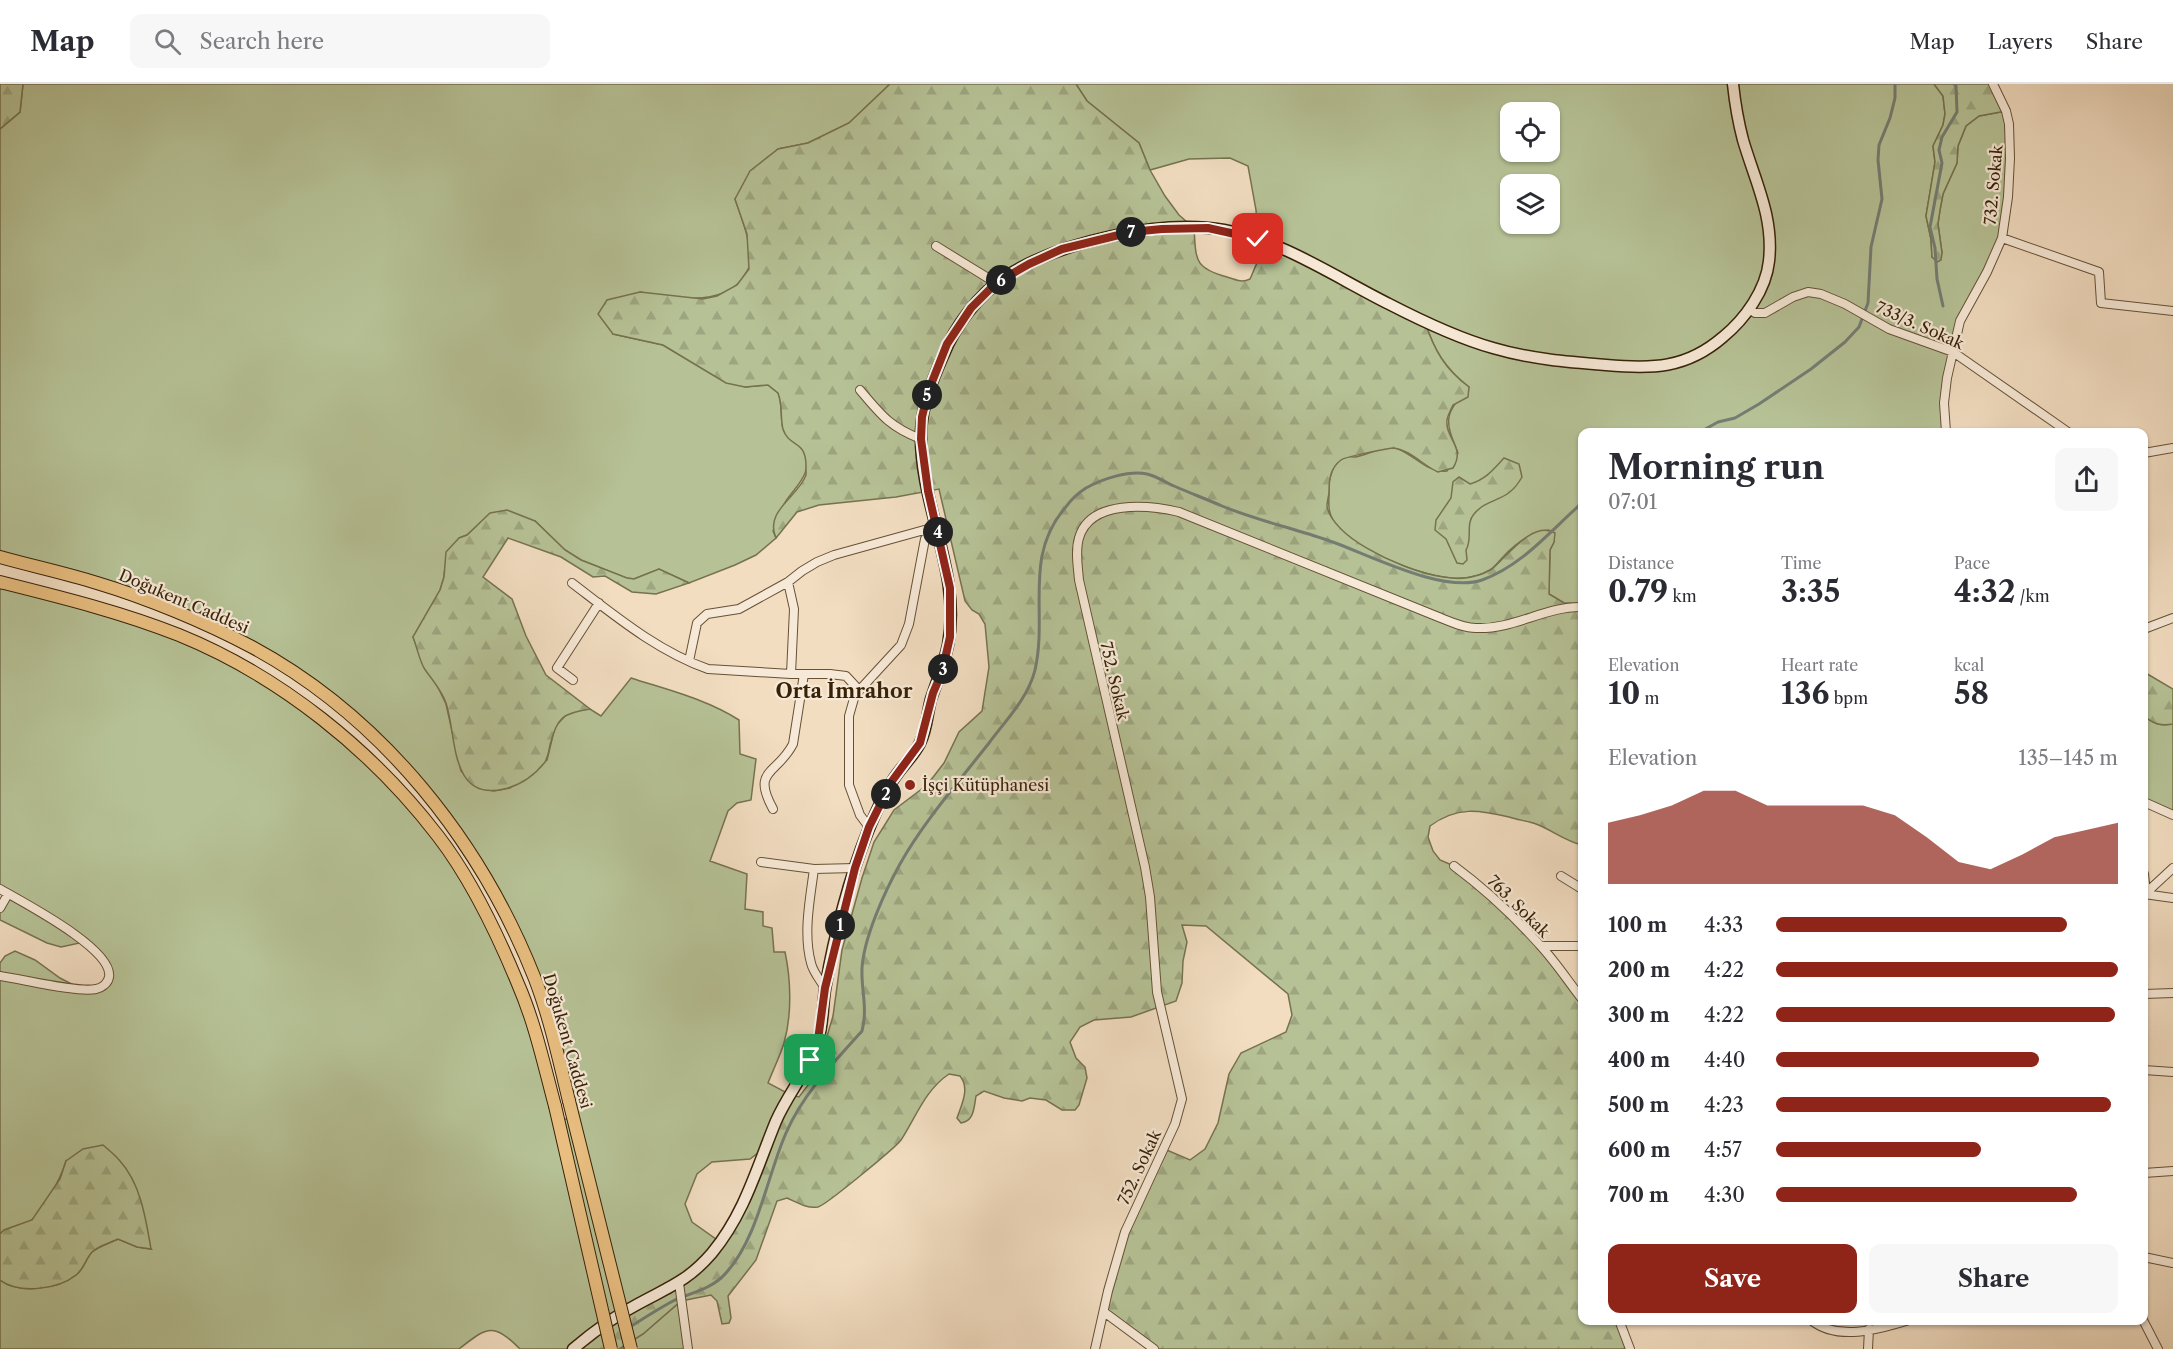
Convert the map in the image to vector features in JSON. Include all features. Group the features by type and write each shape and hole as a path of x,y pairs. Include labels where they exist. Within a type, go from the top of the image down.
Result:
{"main road":[{"name":"Doğukent Caddesi","path":"0,557 97,583 203,624 252,647 310,684 359,723 412,776 453,826 485,875 535,979 552,1030 631,1349"},
{"name":"Doğukent Caddesi","path":"0,582 94,606 179,635 242,666 298,702 347,738 398,788 439,837 469,884 519,986 536,1034 555,1106 611,1349"}],"street":[{"path":"573,1349 634,1306 679,1283 694,1272 728,1233 754,1180 778,1115 799,1081 818,1040 825,988 855,868 869,827 892,781 920,743 933,693 942,672 950,637 950,588 924,467 921,439 922,417 928,392 947,344 971,308 996,283 1062,249 1131,232 1208,228 1258,239 1289,252 1387,304 1495,349 1538,358 1629,367 1672,365 1708,349 1737,324 1749,309 1767,272 1770,255 1765,206 1744,144 1733,84"},
{"name":"732. Sokak","path":"1953,352 1960,321 1987,272 2002,238 2008,197 2010,141 2006,111 1993,84"},
{"path":"2002,238 2099,272 2101,303 2173,311"},
{"path":"936,246 996,283"},
{"name":"733/3. Sokak","path":"1749,309 1755,313 1765,313 1793,297 1808,292 1821,294 1889,329 1953,352 2060,428"},
{"path":"1946,428 1944,403 1953,352"},
{"path":"860,390 888,422 921,439"},
{"path":"2148,452 2173,448"},
{"name":"752. Sokak","path":"1095,1349 1108,1291 1125,1232 1175,1124 1182,1100 1157,992 1150,897 1079,581 1077,555 1079,538 1083,529 1098,516 1117,508 1145,506 1164,508 1179,512 1436,616 1473,628 1521,621 1562,608 1578,607"},
{"path":"689,661 697,623 707,614 739,609 788,582 802,571 834,555 936,527"},
{"path":"869,827 860,815 849,785 849,716 852,702 859,690 900,645 909,624 925,539 936,527"},
{"path":"788,582 794,617 791,674"},
{"path":"572,583 667,652 708,669 846,676 859,690"},
{"path":"573,680 557,668 599,603"},
{"path":"2148,627 2173,618"},
{"path":"773,809 765,794 764,778 794,744 804,674"},
{"path":"2148,804 2173,815"},
{"path":"761,862 814,869 855,868"},
{"name":"763. Sokak","path":"1454,866 1510,913 1541,946 1578,994"},
{"path":"2148,890 2173,868"},
{"path":"814,869 807,923 808,941 811,965 825,988"},
{"path":"1561,876 1578,887"},
{"path":"0,889 60,925 91,947 103,960 109,971 109,980 97,989 81,989 0,976"},
{"path":"0,908 8,894"},
{"path":"2148,895 2173,898"},
{"path":"1541,946 1578,946"},
{"path":"2148,994 2173,993"},
{"path":"2148,1070 2173,1072"},
{"path":"2148,1173 2173,1172"},
{"path":"2148,1258 2173,1263"},
{"path":"679,1283 688,1349"},
{"path":"1104,1312 1154,1349"},
{"path":"1621,1325 1630,1349"},
{"path":"1817,1325 1845,1333 1883,1325"},
{"path":"2146,1325 2158,1349"},
{"path":"1868,1349 1869,1329"}],"green space":[{"path":"0,84 23,84 20,112 0,129"},
{"path":"23,84 890,84 849,123 808,143 778,149 735,199 746,232 750,258 748,270 733,288 721,294 694,298 640,292 613,334 663,345 715,376 745,387 768,385 778,393 783,429 804,452 807,466 780,512 773,531 776,538 756,555 689,583 659,569 634,579 626,578 581,560 565,550 535,521 477,526 467,535 459,538 445,566 440,590 413,637 424,667 435,681 446,704 461,771 482,789 494,791 510,788 547,760 555,727 565,716 576,710 590,709 601,716 631,678 700,701 739,720 740,754 756,759 751,800 737,803 728,811 710,861 747,874 745,909 763,912 763,926 772,928 774,952 785,952 789,986 788,1021 784,1043 768,1083 791,1095 767,1146 750,1159 712,1162 697,1174 685,1204 692,1222 720,1242 694,1272 573,1349 520,1349 503,1335 490,1331 483,1332 459,1349 0,1349 0,1280 27,1289 49,1287 76,1275 92,1252 118,1239 137,1247 151,1249 66,1161 51,1194 35,1218 0,1234 0,963 5,956 15,951 35,960 60,978 81,989 104,985 109,971 84,942 61,947 47,943 0,920 0,908 8,894 0,889 0,582 94,606 242,666 347,738 439,837 519,986 559,1120 573,1118 552,1030 512,928 412,776 310,684 184,615 0,557 0,129 20,112"},
{"path":"890,84 1076,84 1087,101 1139,143 1150,170 1165,196 1179,215 1194,228 1195,248 1199,261 1208,270 1236,280 1247,280 1250,279 1262,255 1272,252 1289,252 1425,322 1441,358 1469,387 1468,397 1453,405 1447,420 1447,427 1457,454 1453,468 1438,472 1406,452 1394,448 1344,459 1334,467 1331,474 1327,506 1334,521 1341,529 1367,548 1404,566 1443,577 1477,576 1492,569 1529,536 1546,530 1555,533 1550,550 1549,594 1564,603 1578,604 1578,844 1533,823 1478,811 1450,815 1440,820 1430,826 1428,837 1433,851 1440,860 1454,866 1510,913 1578,994 1578,1325 1621,1325 1630,1349 1157,1349 1106,1311 1125,1232 1162,1148 1190,1160 1205,1149 1218,1123 1229,1074 1241,1053 1286,1032 1292,1015 1288,994 1206,926 1182,925 1187,942 1182,983 1176,1001 1131,1017 1094,1020 1080,1027 1070,1042 1076,1058 1085,1067 1087,1078 1079,1105 1075,1110 1062,1110 1046,1100 1030,1098 1022,1101 984,1091 976,1096 969,1120 961,1123 957,1118 965,1091 963,1081 960,1076 949,1074 927,1096 901,1140 834,1197 818,1207 802,1205 787,1198 777,1201 756,1260 728,1296 731,1318 729,1323 722,1324 717,1301 711,1295 681,1301 643,1334 619,1349 573,1349 679,1283 728,1233 791,1095 799,1097 812,1080 820,1060 833,1016 842,950 874,842 894,810 927,785 944,763 959,732 982,711 989,667 985,624 979,614 972,610 965,601 939,489 896,497 819,505 797,512 776,538 774,520 806,475 803,452 789,439 783,429 778,393 768,385 745,387 726,383 663,345 613,334 598,314 607,300 640,292 703,299 717,296 737,285 749,269 747,234 735,199 750,171 778,149 808,143 849,123"},
{"path":"1076,84 1934,84 1943,96 1945,114 1943,125 1933,146 1935,162 1926,216 1932,257 1942,253 1938,224 1943,194 1957,163 1958,146 1966,126 1979,116 2006,111 2009,124 2002,238 1960,321 1947,378 1946,428 1578,428 1578,604 1564,603 1549,594 1550,550 1554,542 1549,530 1524,539 1494,567 1485,572 1471,577 1456,578 1437,576 1404,566 1370,551 1343,532 1334,522 1329,507 1329,481 1337,463 1345,457 1355,457 1393,448 1433,469 1447,471 1458,453 1450,432 1449,418 1455,404 1469,387 1441,358 1425,322 1258,239 1256,210 1248,166 1230,158 1189,159 1150,170 1139,143 1087,101"},
{"path":"1934,84 1993,84 2006,111 1979,116 1966,126 1958,146 1957,163 1943,194 1938,224 1942,253 1941,260 1937,262 1932,257 1926,216 1935,162 1933,146 1943,125 1945,114 1943,96"},
{"path":"1504,458 1519,464 1522,477 1510,492 1486,504 1474,514 1470,522 1467,560 1463,564 1457,563 1446,539 1435,530 1436,520 1451,498 1453,482 1459,477 1470,484 1481,480"},
{"path":"507,510 535,521 565,550 581,560 627,578 634,579 659,569 689,583 656,594 632,592 605,576 593,577 561,557 508,538 483,577 512,599 526,636 546,675 590,709 573,712 562,718 555,728 546,760 532,776 504,789 486,790 473,786 464,776 458,763 446,703 424,668 413,637 440,590 444,577 446,552 459,538 467,535 490,513"},
{"path":"2148,674 2173,689 2173,724 2164,725 2148,719"},
{"path":"2148,719 2157,724 2173,724 2173,815 2148,804"},
{"path":"103,1145 120,1161 133,1180 142,1203 151,1249 137,1247 118,1239 92,1252 76,1275 49,1287 27,1289 0,1280 0,1234 4,1230 32,1220 60,1179 66,1161 83,1149"},
{"path":"681,1301 688,1349 619,1349 643,1334"}],"waterway":[{"path":"1707,428 1718,422 1735,418 1759,404 1811,369 1845,342 1859,327 1868,303 1871,247 1882,199 1878,160 1879,145 1890,118 1895,98 1895,84"},
{"path":"1943,306 1930,227 1942,163 1939,150 1942,137 1957,112 1954,84"},
{"path":"630,1327 673,1301 714,1283 736,1260 754,1225 779,1150 793,1119 820,1079 862,1031 864,1014 862,968 867,942 876,915 894,875 919,833 1009,717 1032,680 1038,649 1040,566 1044,546 1052,527 1077,495 1092,485 1116,476 1132,473 1147,474 1235,511 1327,540 1404,570 1426,577 1465,583 1482,580 1510,566 1578,507"}],"place":[{"name":"İşçi Kütüphanesi","path":"910,785"}],"district":[{"name":"Orta İmrahor","path":"844,691"}],"route":[{"path":"810,1060 818,1040 825,988 855,868 869,827 892,781 920,743 927,722 928,709 942,672 950,637 950,588 928,491 921,439 922,417 928,392 947,344 971,308 996,283 1011,273 1062,249 1131,232 1162,229 1208,228 1231,231 1258,239"}]}
